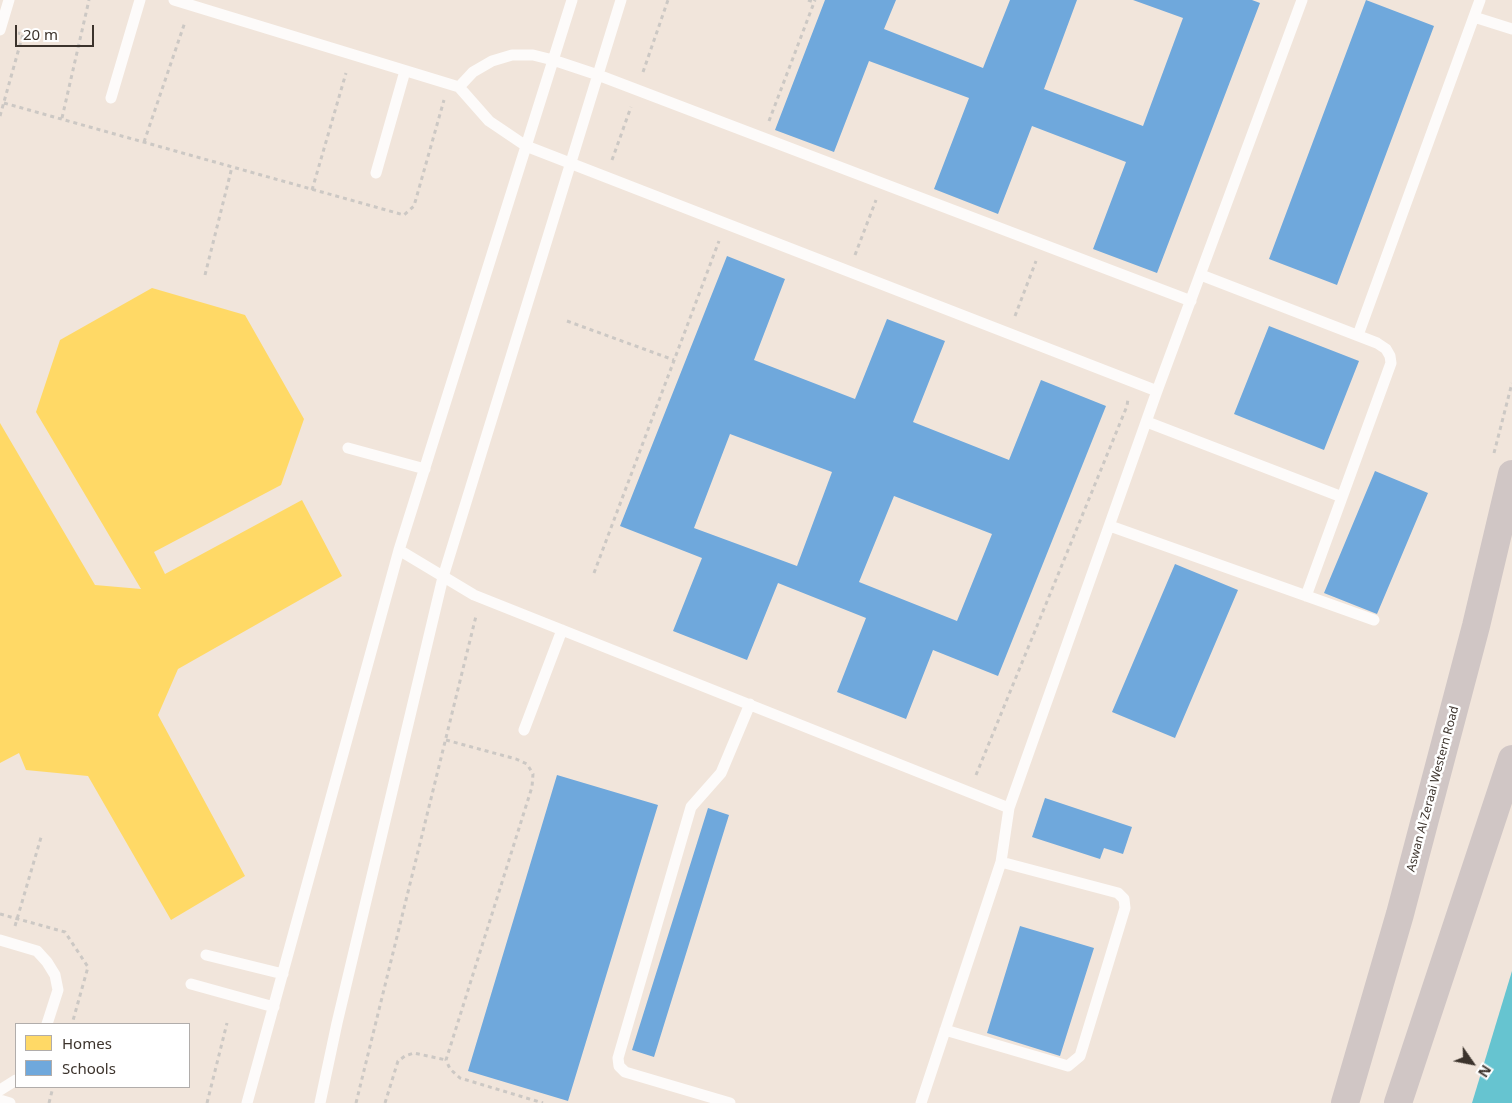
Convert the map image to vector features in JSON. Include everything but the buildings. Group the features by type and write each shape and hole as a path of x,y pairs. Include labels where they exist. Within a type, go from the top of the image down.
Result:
{"main road":[{"name":"Aswan Al Zeraai Western Road","path":"1345,1103 1400,914 1476,626 1512,474"},
{"path":"1476,626 1504,576 1512,569"},
{"path":"1398,1103 1512,759"}],"lane":[{"path":"0,29 9,0"},
{"path":"111,98 140,0"},
{"path":"174,0 454,85 489,120 526,146 1158,392"},
{"path":"247,1103 400,550 572,0"},
{"path":"320,1103 336,1024 444,577 621,0"},
{"path":"921,1103 1001,862 1009,808 1147,422 1302,0"},
{"path":"1358,335 1480,0"},
{"path":"1474,17 1512,29"},
{"path":"454,85 498,59 512,55 533,55 553,60 598,75 1191,301"},
{"path":"376,173 405,70"},
{"path":"1201,275 1382,345 1390,356 1391,363 1306,596"},
{"path":"1147,422 1342,497"},
{"path":"348,448 425,469"},
{"path":"1110,526 1374,620"},
{"path":"400,550 480,598 1009,808"},
{"path":"524,730 562,630"},
{"path":"730,1103 629,1073 622,1069 618,1058 691,807 721,773 750,704"},
{"path":"945,1030 1068,1066 1080,1056 1125,908 1124,899 1118,892 1001,862"},
{"path":"0,940 37,951 48,962 55,975 58,990 47,1023"},
{"path":"206,955 283,974"},
{"path":"191,984 274,1007"},
{"path":"0,1090 15,1081"},
{"path":"0,1100 10,1103"}],"path":[{"path":"62,118 89,0"},
{"path":"606,177 668,0"},
{"path":"762,138 814,1 808,0"},
{"path":"144,142 190,5"},
{"path":"0,29 23,34 0,116"},
{"path":"312,190 351,54"},
{"path":"4,103 399,215 408,213 414,206 454,85"},
{"path":"205,275 232,167"},
{"path":"848,271 883,183"},
{"path":"710,236 729,244"},
{"path":"594,574 719,240"},
{"path":"1009,333 1042,244"},
{"path":"567,321 674,360"},
{"path":"969,792 1127,406 1128,398 1123,394"},
{"path":"356,1103 480,598"},
{"path":"446,740 521,761 527,764 533,774 532,787 446,1060 450,1069 460,1078 543,1103"},
{"path":"18,918 42,834"},
{"path":"207,1103 227,1023"},
{"path":"385,1103 398,1061 405,1056 414,1053 446,1060"},
{"path":"49,1103 53,1088"}],"water":[{"path":"1512,971 1512,1103 1472,1103"}]}
